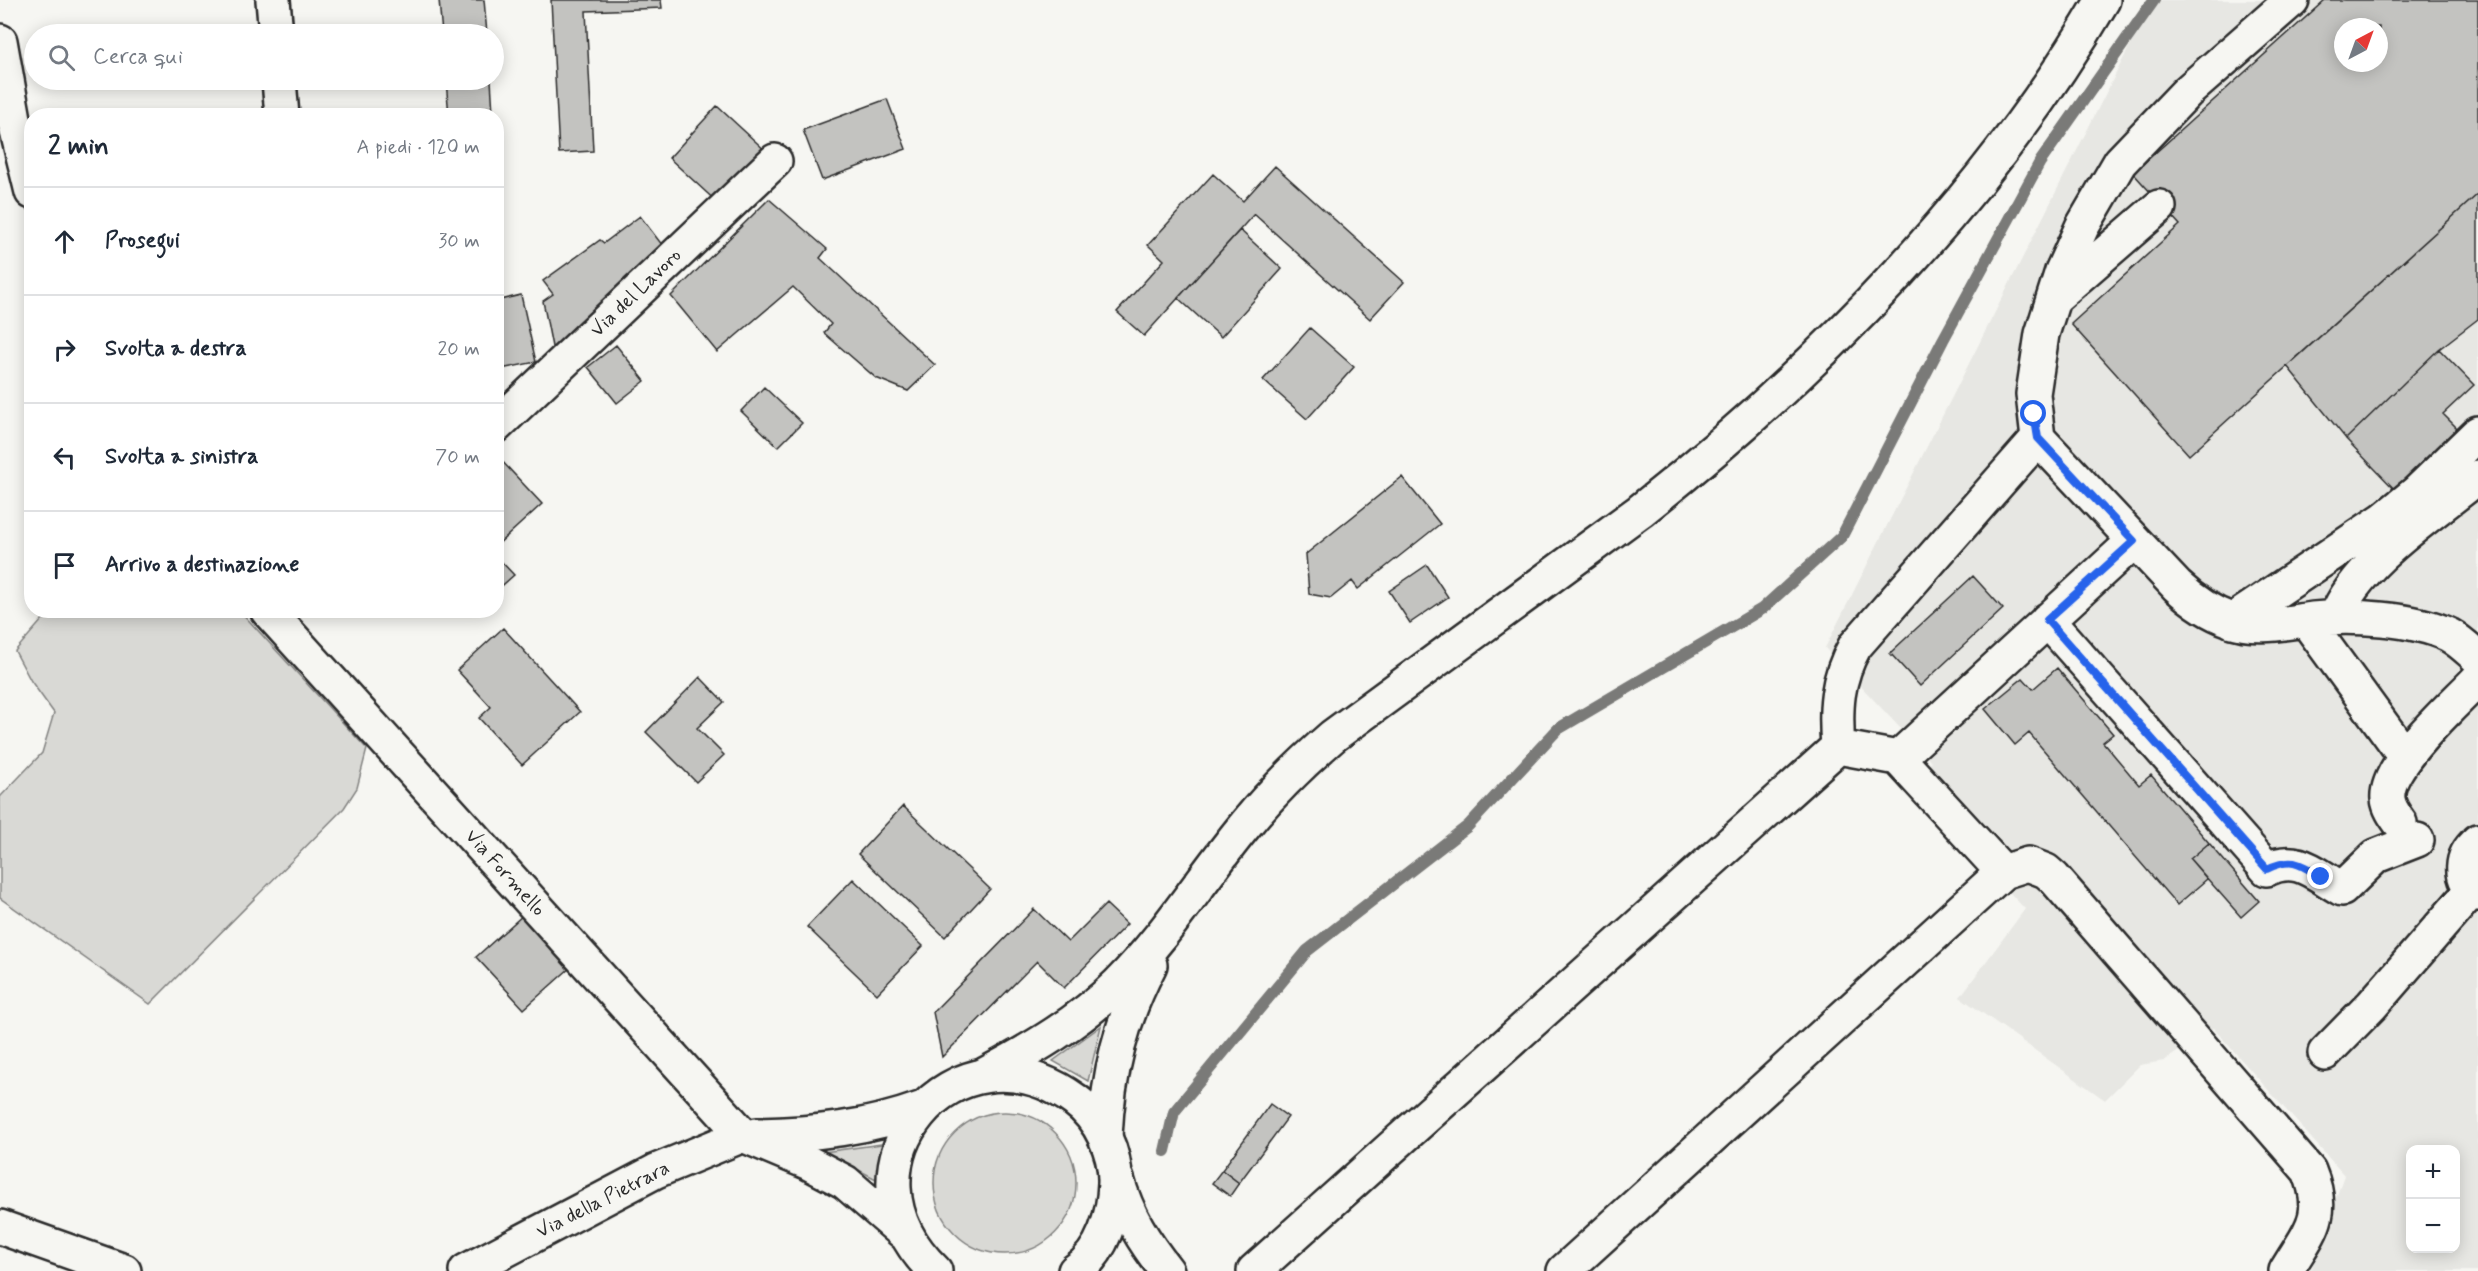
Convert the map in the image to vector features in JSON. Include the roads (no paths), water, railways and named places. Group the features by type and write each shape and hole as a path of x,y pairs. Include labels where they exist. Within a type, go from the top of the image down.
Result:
{"street":[{"path":"273,0 275,24"},
{"path":"935,1271 918,1255 904,1233 896,1207 893,1180 897,1154 907,1129 923,1108 951,1086 986,1074 1033,1049 1067,1026 1116,986 1171,926 1245,826 1311,755 1388,694 1640,512 1720,445 1829,342 1882,288 1987,170 2040,99 2103,0"},
{"path":"2292,0 2187,92 2120,162 2091,207 2051,301 2035,375 2034,404 2038,438 2189,597 2232,621 2262,625 2321,619 2431,628 2449,636 2478,658"},
{"path":"0,41 24,160"},
{"path":"280,90 281,108"},
{"name":"Via del Lavoro","path":"504,418 775,161"},
{"path":"2051,301 2159,207"},
{"path":"2232,621 2384,519 2417,492 2478,433"},
{"path":"1838,747 1836,704 1838,688 1842,672 1855,646 2038,438"},
{"path":"2321,619 2371,566 2478,477"},
{"path":"1898,759 2134,541"},
{"name":"Via Formello","path":"274,618 743,1136"},
{"path":"2321,619 2405,756"},
{"path":"2047,620 2267,869 2282,861 2299,863 2342,889 2376,856 2408,831 2392,812 2387,798 2396,768 2478,679"},
{"path":"1838,747 1898,759 2003,872"},
{"path":"1254,1271 1838,747"},
{"path":"2325,1053 2475,892 2463,870 2470,849 2478,841"},
{"path":"1564,1271 2003,872 2028,864 2046,871 2054,878 2309,1171 2319,1201 2316,1218 2286,1271"},
{"path":"1167,1271 1138,1234 1123,1202 1105,1136 1107,1093 1117,1041 1133,997 1171,926"},
{"path":"986,1074 1021,1074 1056,1086 1085,1107 1105,1136"},
{"path":"743,1136 806,1135 851,1129 888,1121 923,1108"},
{"path":"743,1136 807,1162 845,1182 904,1233"},
{"name":"Via della Pietrara","path":"466,1271 656,1171 743,1136"},
{"path":"1075,1271 1102,1240 1114,1207 1115,1171"},
{"path":"0,1227 124,1271"}],"waterway":[{"path":"1165,1151 1174,1112 1307,951 1468,826 1558,729 1762,609 1842,536 1943,340 2040,162 2154,0"}]}
